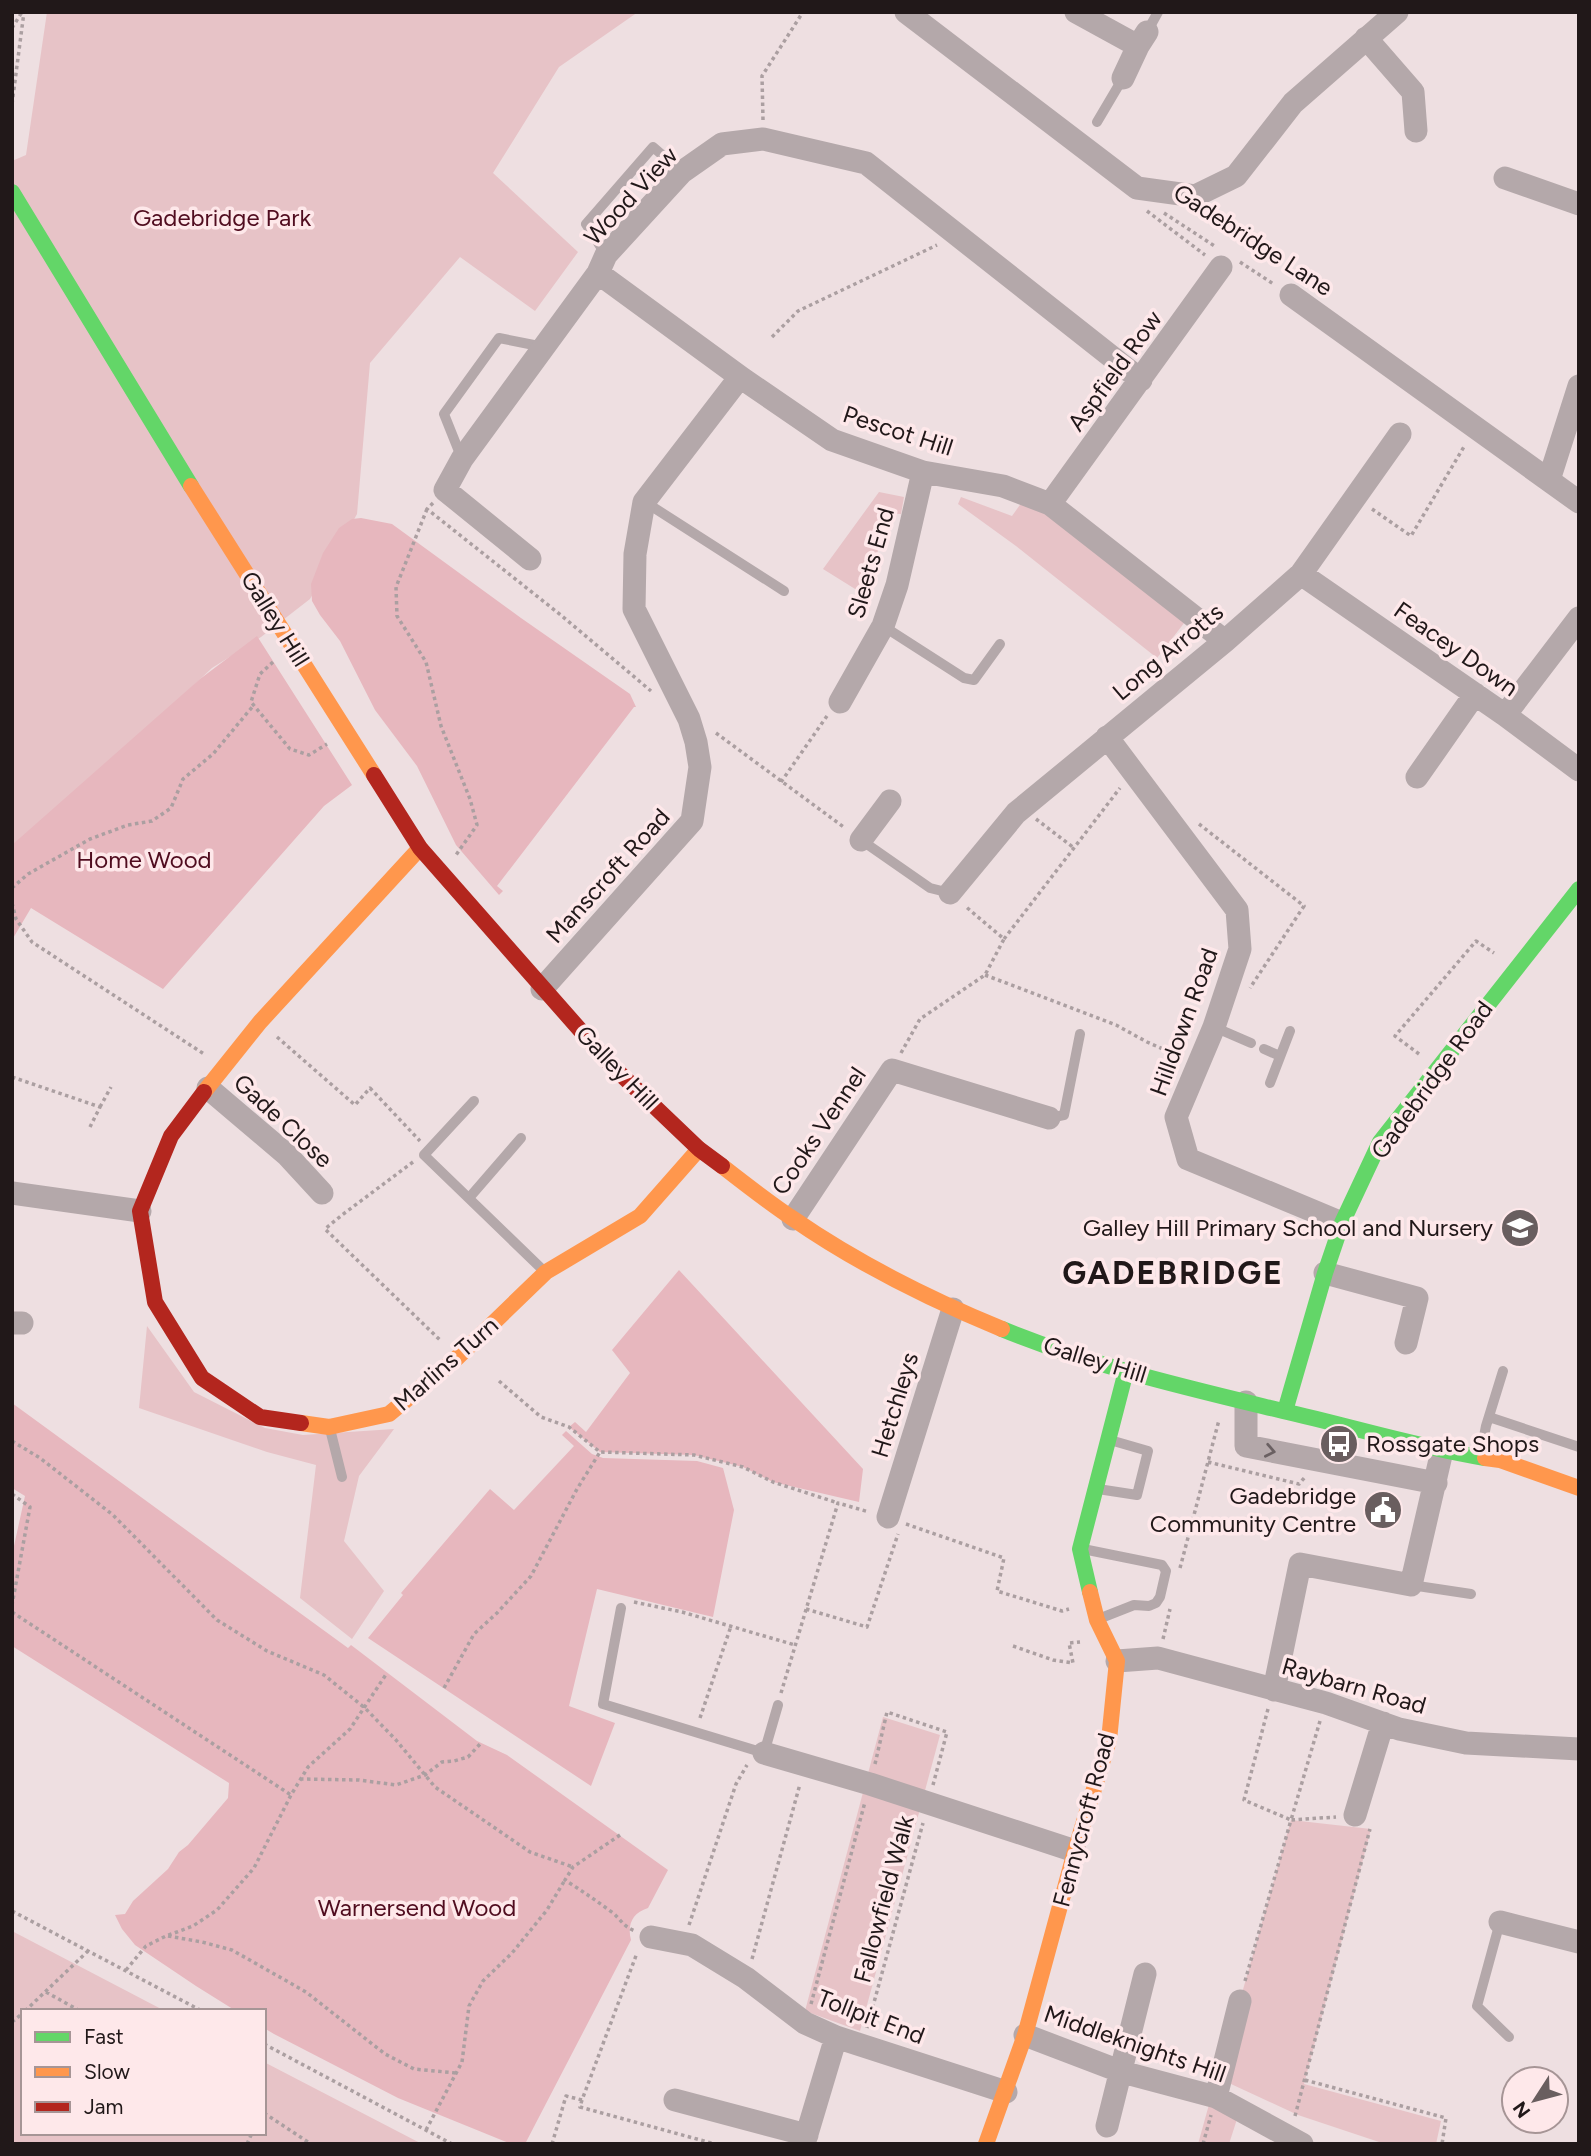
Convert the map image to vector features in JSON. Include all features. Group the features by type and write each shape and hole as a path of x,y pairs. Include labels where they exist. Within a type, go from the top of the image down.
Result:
{"street":[{"name":"Gadebridge Lane","path":"906,12 1137,188 1195,196 1236,176 1293,103 1366,38"},
{"path":"1076,12 1148,30 1123,78"},
{"path":"1397,12 1366,38 1413,92 1416,131"},
{"name":"Wood View","path":"444,490 462,459 545,347 602,264 682,172 722,145 763,139 866,163 1141,380"},
{"path":"1505,178 1579,204"},
{"name":"Galley Hill","path":"12,192 222,536 420,848 610,1064 699,1149 793,1219 874,1269 953,1309 1034,1342 1126,1371 1236,1400 1442,1451 1500,1460 1579,1488"},
{"name":"Aspfield Row","path":"1051,504 1225,258"},
{"name":"Pescot Hill","path":"602,264 740,377 832,440 923,472 1003,486 1051,504 1225,641"},
{"name":"Gadebridge Lane","path":"1290,295 1579,502"},
{"name":"Manscroft Road","path":"542,989 692,821 700,767 689,719 634,609 635,554 644,502 740,377"},
{"path":"1549,480 1579,386"},
{"name":"Long Arrotts","path":"950,894 1022,808 1225,641 1301,574 1400,434"},
{"name":"Sleets End","path":"840,702 883,626 897,585 923,472"},
{"path":"444,490 530,559"},
{"name":"Feacey Down","path":"1301,574 1505,715 1579,770"},
{"path":"1505,715 1579,618"},
{"path":"1417,777 1475,694"},
{"name":"Hilldown Road","path":"1107,737 1237,910 1240,949 1214,1027 1176,1117 1188,1159 1342,1223"},
{"path":"861,840 890,801"},
{"path":"12,1193 140,1211 172,1136 223,1067 260,1022 420,848"},
{"name":"Gadebridge Road","path":"1285,1410 1342,1223 1380,1142 1578,892"},
{"name":"Cooks Vennel","path":"793,1219 892,1070 1049,1118"},
{"name":"Gade Close","path":"208,1088 286,1155 322,1193"},
{"name":"Marlins Turn","path":"140,1211 155,1303 202,1378 260,1417 329,1427 389,1414 458,1357 546,1272 640,1216 699,1149"},
{"path":"1325,1273 1418,1298 1406,1343"},
{"name":"Hetchleys","path":"888,1517 953,1309"},
{"path":"1117,1661 1097,1620 1080,1549 1126,1371"},
{"path":"1236,1400 1246,1446 1436,1483"},
{"path":"1274,1690 1300,1564 1411,1585 1442,1451"},
{"name":"Raybarn Road","path":"1117,1661 1158,1658 1326,1703 1398,1729 1466,1743 1579,1749"},
{"name":"Fennycroft Road","path":"986,2144 1025,2035 1075,1851 1109,1740 1117,1661"},
{"path":"1355,1815 1383,1723"},
{"path":"760,1752 870,1784 1075,1851"},
{"path":"1500,1922 1579,1942"},
{"name":"Tollpit End","path":"648,1936 692,1945 746,1978 805,2023 836,2037 1006,2092"},
{"path":"1107,2126 1145,1974"},
{"path":"1216,2097 1240,2001"},
{"name":"Middleknights Hill","path":"1025,2035 1122,2072 1216,2097 1296,2140"},
{"path":"675,2100 806,2139 836,2037"}],"lane":[{"path":"1097,122 1123,78"},
{"path":"602,264 586,224 653,147 682,172"},
{"path":"462,459 444,414 499,338 545,347"},
{"path":"644,502 784,591"},
{"path":"883,626 964,678 974,680 1000,645"},
{"path":"861,840 930,888 950,894"},
{"path":"1214,1027 1251,1043"},
{"path":"1270,1083 1290,1031"},
{"path":"1049,1118 1064,1115 1080,1034"},
{"path":"1264,1049 1280,1056"},
{"path":"474,1101 426,1152 469,1198 546,1272"},
{"path":"469,1198 522,1138"},
{"path":"1480,1455 1503,1371"},
{"path":"1489,1417 1579,1447"},
{"path":"329,1427 342,1477"},
{"path":"1095,1489 1137,1495 1148,1451 1108,1439"},
{"path":"1080,1549 1162,1565 1166,1571 1156,1603 1149,1606 1134,1605 1097,1620"},
{"path":"1411,1585 1471,1594"},
{"path":"621,1608 603,1704 760,1752 778,1705"},
{"path":"1500,1922 1477,2006 1509,2037"}],"path":[{"path":"12,28 23,12"},
{"path":"12,104 23,12"},
{"path":"763,139 762,76 803,12"},
{"name":"Gadebridge Lane","path":"1163,213 1225,258 1290,295"},
{"path":"772,337 798,311 958,235"},
{"path":"1356,498 1411,536 1467,442"},
{"path":"443,874 477,825 470,799 441,726 426,662 397,617 396,587 427,509 444,490"},
{"path":"427,509 656,695"},
{"path":"292,645 260,674 251,702 253,706 290,749 309,755 346,731"},
{"path":"781,782 828,714 840,702"},
{"path":"12,888 29,874 90,839 128,825 152,821 171,808 183,779 213,754 253,706"},
{"path":"689,719 703,724 861,840"},
{"path":"892,1070 920,1019 985,975 1004,939 1132,772"},
{"path":"1022,808 1074,848"},
{"path":"950,894 1004,939"},
{"path":"12,903 16,919 32,942 223,1067"},
{"path":"1438,1068 1395,1036 1476,941 1516,967"},
{"path":"985,975 1116,1025 1199,1065"},
{"path":"260,1022 355,1105 370,1088 426,1152 325,1229 458,1357"},
{"path":"12,1077 100,1107"},
{"path":"90,1127 111,1087"},
{"path":"499,1381 541,1417 569,1427 600,1452 694,1455 743,1467 773,1482 888,1517"},
{"path":"1180,1569 1236,1400"},
{"path":"12,1441 40,1458 113,1515 217,1620 267,1651 324,1675 365,1708 435,1787 530,1852 573,1867"},
{"path":"443,1688 474,1634 498,1613 531,1576 577,1489 600,1452"},
{"path":"12,1494 30,1507 12,1605"},
{"path":"778,1705 838,1503"},
{"path":"806,1609 867,1627 902,1522 1003,1558 997,1591 1062,1611 1091,1601"},
{"path":"621,1608 623,1600 682,1612 796,1646"},
{"path":"1158,1658 1171,1607"},
{"path":"12,1612 291,1795"},
{"path":"695,1733 731,1626"},
{"path":"1013,1646 1073,1664 1069,1643 1106,1638"},
{"path":"126,1970 146,1947 193,1926 217,1910 236,1889 254,1868 308,1767 350,1729 387,1673"},
{"path":"1274,1690 1244,1800 1291,1820 1355,1815 1372,1820 1305,2080 1296,2140"},
{"path":"1240,2001 1326,1703"},
{"name":"Fallowfield Walk","path":"805,2023 887,1712 947,1732 862,2045"},
{"path":"300,1779 396,1784 425,1775 442,1762 468,1757 481,1743"},
{"path":"683,1942 736,1784 760,1752"},
{"path":"746,1978 805,1766"},
{"path":"426,2130 462,2062 469,2006 483,1981 512,1953 547,1910 573,1867 620,1835"},
{"path":"565,1880 617,1916 626,1927 648,1936 580,2107 715,2144"},
{"path":"12,1911 198,2009"},
{"path":"166,1936 232,1950 306,1992 384,2054 414,2069 456,2073"},
{"path":"27,2009 88,1951"},
{"path":"46,1992 76,2009"},
{"path":"266,2045 452,2144"},
{"path":"1305,2080 1446,2118 1441,2144"},
{"path":"552,2144 566,2096 582,2099"},
{"path":"1203,2144 1216,2097"},
{"path":"266,2114 311,2144"}],"green space":[{"name":"Gadebridge Park","path":"47,12 638,12 559,67 493,173 578,252 535,311 460,257 370,363 357,514 310,599 261,637 212,668 12,855 12,161 26,155"},
{"path":"879,492 904,497 901,514 886,513 868,597 823,569"},
{"path":"961,497 1012,516 1022,502 1068,525 1188,618 1157,658 1016,546 958,504"},
{"path":"361,518 392,524 630,694 636,707 497,886 503,891 499,895 456,845 417,766 375,710 340,641 312,601 311,584 323,553 339,528 352,519"},
{"name":"Home Wood","path":"257,636 352,785 324,806 163,989 31,908 12,940 12,845 200,679"},
{"path":"679,1270 863,1469 859,1502 773,1482 743,1467 694,1455 600,1452 569,1427 575,1422 586,1432 630,1373 612,1350"},
{"path":"147,1326 194,1392 265,1428 303,1435 394,1429 359,1476 344,1541 384,1591 352,1639 300,1598 316,1465 267,1452 139,1408"},
{"name":"Warnersend Wood","path":"12,1403 348,1648 351,1645 477,1741 507,1755 668,1870 648,1908 632,1920 631,1940 525,2144 511,2144 398,2098 274,2034 266,2029 266,2009 233,2009 135,1945 122,1929 115,1915 125,1914 133,1901 168,1869 179,1852 228,1798 229,1783 12,1646 12,1555 25,1496 12,1488"},
{"path":"566,1431 592,1454 603,1458 697,1461 723,1468 734,1510 713,1617 597,1589 569,1706 615,1723 591,1786 368,1638 403,1595 401,1593 490,1489 514,1510 574,1446 562,1435"},
{"path":"883,1717 940,1735 860,2031 805,2011"},
{"path":"1291,1820 1371,1829 1304,2084 1441,2121 1436,2144 1385,2144 1298,2115 1218,2078"},
{"path":"12,1931 161,2009 21,2009 21,2135 266,2135 266,2063 422,2144 12,2144"},
{"path":"1210,2101 1238,2116 1229,2144 1198,2144"}],"traffic: fast":[{"path":"12,192 191,486"},
{"path":"1285,1411 1342,1223 1380,1142 1579,889"},
{"path":"1002,1329 1071,1354 1212,1394 1485,1458"},
{"path":"1090,1592 1080,1549 1126,1371"}],"traffic: slow":[{"path":"191,486 374,775"},
{"path":"204,1092 260,1022 420,848"},
{"path":"301,1423 329,1427 389,1414 458,1357 546,1272 640,1216 699,1149"},
{"path":"722,1166 783,1212 842,1250 921,1293 1002,1329"},
{"path":"1485,1458 1500,1460 1579,1488"},
{"path":"986,2144 1025,2035 1075,1851 1109,1740 1117,1661 1097,1620 1090,1592"}],"traffic: jam":[{"path":"374,775 420,848 610,1064 699,1149 722,1166"},
{"path":"204,1092 171,1136 140,1211 155,1302 202,1378 260,1417 301,1423"}],"place":[{"name":"Galley Hill Primary School and Nursery","path":"1520,1228"},
{"name":"Rossgate Shops","path":"1339,1444"},
{"name":"Gadebridge Community Centre","path":"1383,1510"}],"district":[{"name":"GADEBRIDGE","path":"1173,1273"}]}
